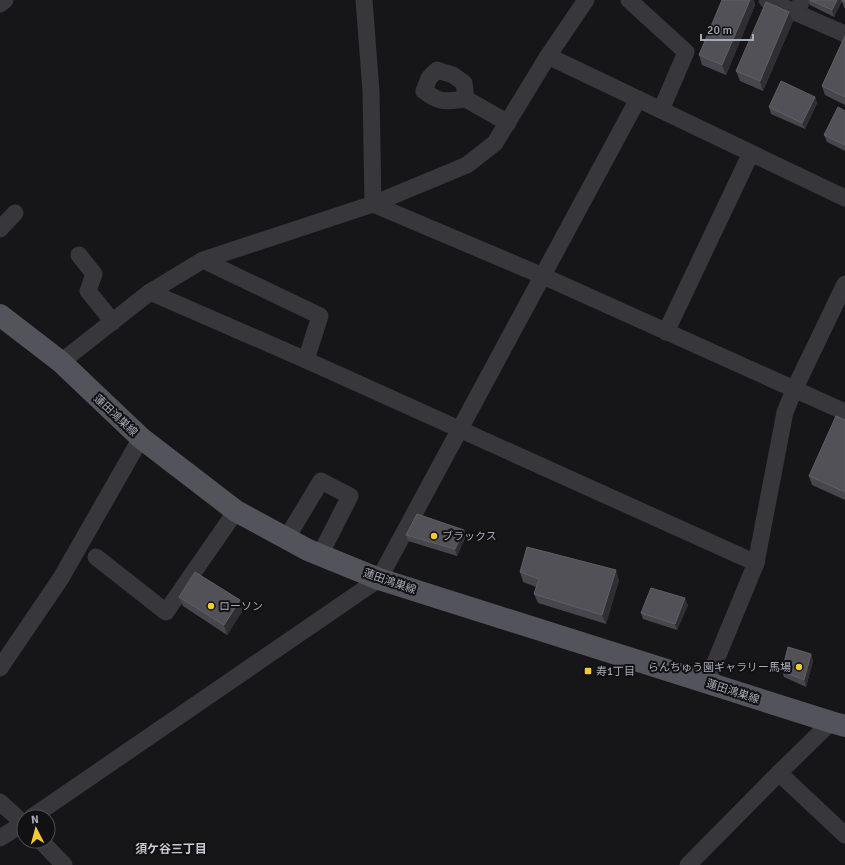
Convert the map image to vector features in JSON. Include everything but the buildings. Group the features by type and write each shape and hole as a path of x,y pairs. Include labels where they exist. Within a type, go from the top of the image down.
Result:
{"main road":[{"name":"蓮田鴻巣線","path":"0,315 61,362 140,438 236,511 308,550 379,579 838,724"}],"street":[{"path":"0,4 5,0"},
{"path":"364,0 371,91 373,204"},
{"path":"629,0 686,52 661,110"},
{"path":"767,0 799,7 845,34"},
{"path":"61,362 150,292 203,260 373,204 467,165 495,143 583,1"},
{"path":"548,56 845,198"},
{"path":"466,99 508,123"},
{"path":"45,809 379,579 638,99"},
{"path":"666,332 751,153"},
{"path":"373,204 543,276 845,412"},
{"path":"0,229 15,213"},
{"path":"79,256 94,274 88,291 113,322"},
{"path":"203,260 320,316 306,360"},
{"path":"707,682 756,563 785,412 794,388 845,284"},
{"path":"150,292 306,360 756,563"},
{"path":"0,668 61,578 140,438"},
{"path":"286,539 321,481 350,496 320,555"},
{"path":"96,557 166,612 236,511"},
{"path":"688,865 779,773 838,724"},
{"path":"779,773 845,835"},
{"path":"0,802 16,814"},
{"path":"0,838 16,828"},
{"path":"49,849 64,865"}],"place":[{"name":"ブラックス","path":"434,536"},
{"name":"ローソン","path":"211,606"},
{"name":"らんちゅう園ギャラリー馬場","path":"799,667"},
{"name":"寿1丁目","path":"588,671"}],"district":[{"name":"須ケ谷三丁目","path":"171,849"}]}
